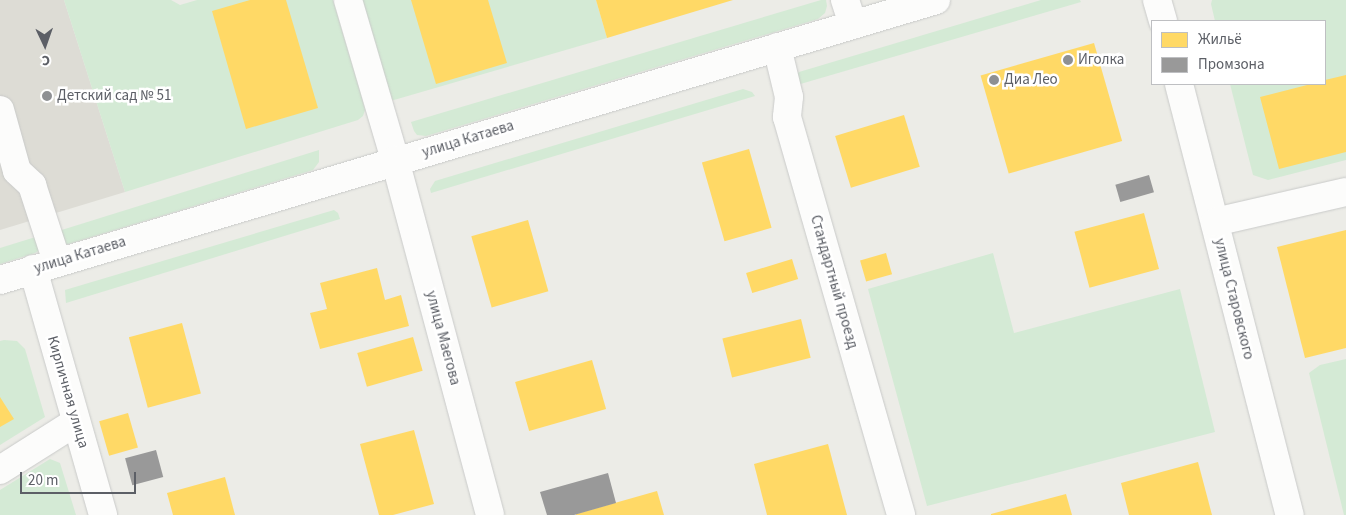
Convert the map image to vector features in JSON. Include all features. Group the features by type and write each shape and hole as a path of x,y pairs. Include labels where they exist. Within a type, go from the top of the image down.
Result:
{"street":[{"name":"улица Маегова","path":"348,0 395,160 490,515"},
{"name":"улица Катаева","path":"0,280 777,47 849,12 936,0"},
{"path":"1157,0 1163,20"},
{"name":"Стандартный проезд","path":"777,47 789,97 787,117 901,515"},
{"name":"улица Старовского","path":"1179,85 1290,515"},
{"name":"Кирпичная улица","path":"0,110 7,159 32,185 45,266 76,422 104,515"},
{"path":"1215,222 1346,192"},
{"path":"0,470 76,422"}],"shaded area":[{"name":"Детский сад № 51","path":"0,0 64,0 125,192 0,230"}],"green space":[{"path":"64,0 171,0 180,5 197,0 333,0 362,98 365,110 363,116 358,120 125,192"},
{"path":"360,0 596,0 607,38 394,100 389,99"},
{"path":"826,0 827,6 825,13 818,19 426,136 417,135 411,122"},
{"path":"1041,0 1080,0 1081,2 797,85 796,75 799,72"},
{"path":"1212,0 1346,0 1346,160 1268,180 1253,175 1230,85 1326,85 1326,20 1215,20 1211,4"},
{"path":"743,89 752,92 755,96 431,193 430,189 435,181"},
{"path":"319,150 319,162 313,170 58,247 52,233"},
{"path":"334,210 338,213 340,219 66,303 65,290"},
{"path":"42,235 40,250 0,264 0,248"},
{"path":"993,253 1014,333 1180,289 1215,432 927,506 868,289"},
{"path":"0,341 17,341 25,349 45,417 0,445"},
{"path":"1346,359 1346,515 1344,515 1309,373 1320,365"},
{"path":"50,459 60,463 76,515 0,515 0,490"}],"building: Жильё":[{"path":"250,0 286,0 318,108 246,129 212,11"},
{"path":"411,0 488,0 507,63 436,84"},
{"path":"596,0 733,0 607,38"},
{"path":"1094,43 1122,141 1009,174 981,76"},
{"path":"1346,75 1346,152 1279,169 1260,97 1307,85 1326,85 1326,80"},
{"path":"904,115 920,167 851,188 835,136"},
{"path":"749,149 772,228 725,241 702,163"},
{"path":"1144,213 1159,269 1089,288 1074,232"},
{"path":"528,220 548,291 492,307 471,236"},
{"path":"1346,230 1346,348 1305,358 1277,247"},
{"path":"886,253 892,274 866,282 860,260"},
{"path":"792,259 798,279 752,293 746,273"},
{"path":"377,268 385,300 401,295 409,326 320,349 310,313 327,309 320,283"},
{"path":"801,319 811,358 732,377 722,339"},
{"path":"182,323 201,394 148,408 129,337"},
{"path":"413,337 423,371 367,387 357,353"},
{"path":"592,360 606,409 529,431 515,382"},
{"path":"0,397 14,419 0,427"},
{"path":"128,413 138,448 109,456 99,421"},
{"path":"414,430 434,504 393,515 379,515 360,444"},
{"path":"828,444 847,515 767,515 754,464"},
{"path":"1198,462 1212,515 1129,515 1121,483"},
{"path":"225,477 235,515 173,515 167,493"},
{"path":"657,491 664,515 576,515 576,514"},
{"path":"1066,494 1072,515 991,515 991,514"}],"building: Промзона":[{"path":"1149,175 1154,192 1120,202 1115,185"},
{"path":"156,450 163,477 132,485 125,458"},
{"path":"608,473 616,503 574,515 547,515 540,492"}],"place":[{"name":"Иголка","path":"1068,60"},
{"name":"Диа Лео","path":"994,80"},
{"name":"Детский сад № 51","path":"47,96"}]}
